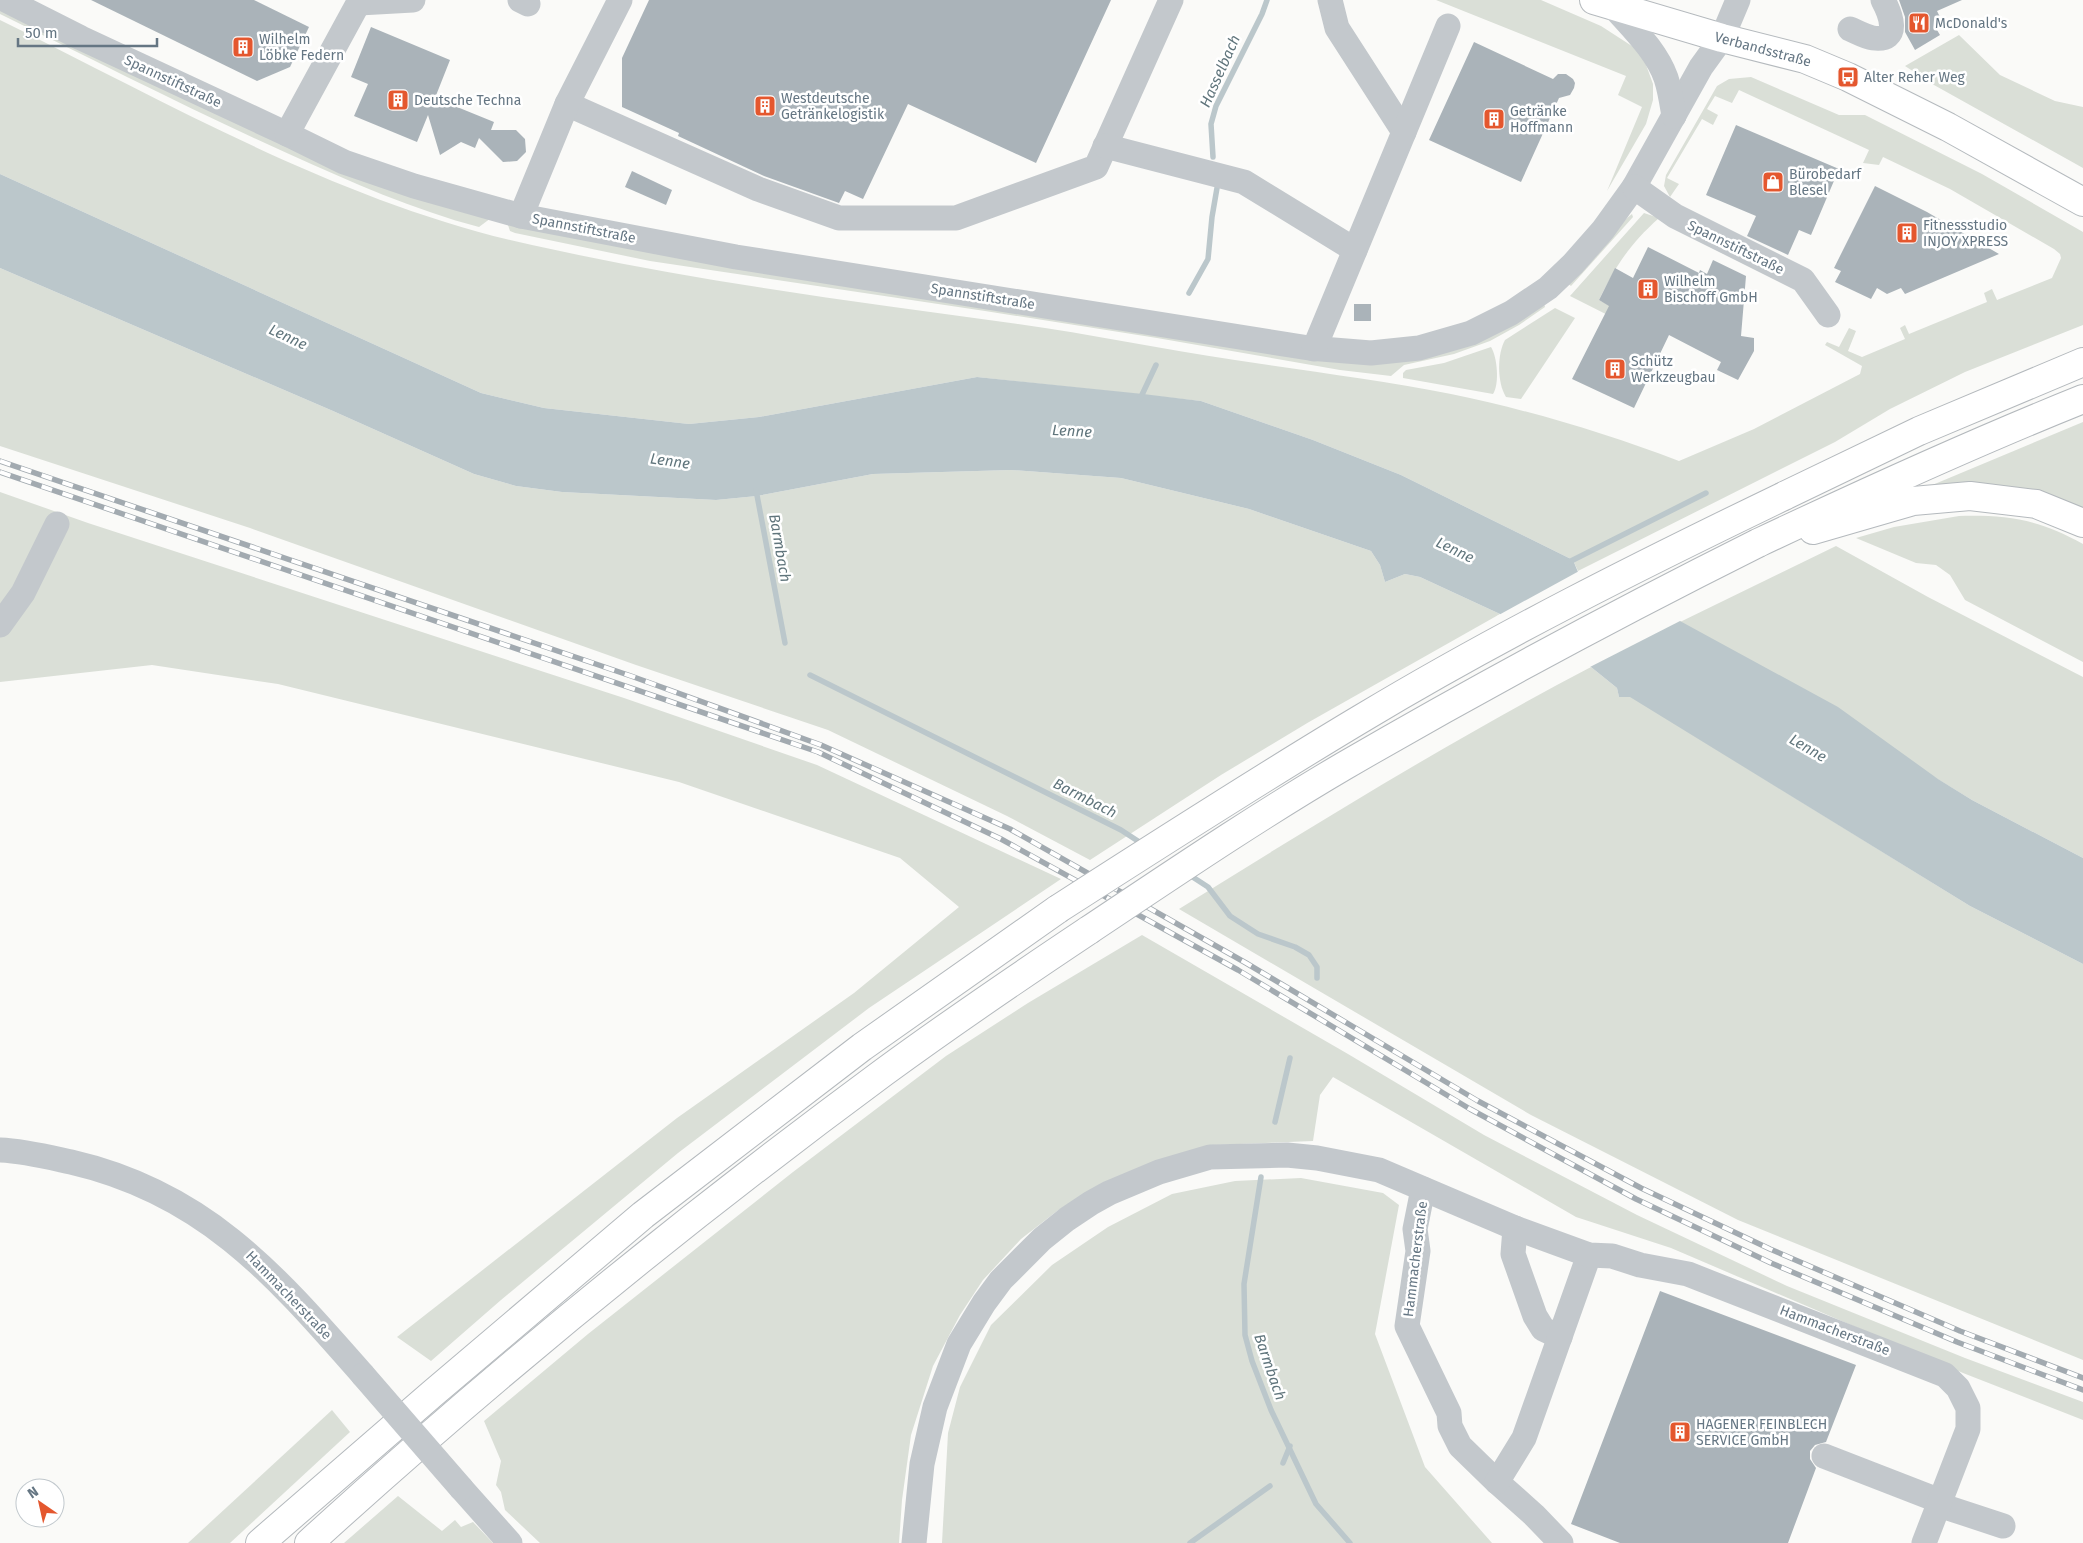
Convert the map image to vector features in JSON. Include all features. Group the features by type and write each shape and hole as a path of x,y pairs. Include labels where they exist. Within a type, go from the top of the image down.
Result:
{"main road":[{"name":"Verbandsstraße","path":"1604,3 1722,38 1805,59 1848,77 1948,127 2083,202"},
{"path":"260,1543 417,1406 644,1215 862,1047 1058,909 1220,805 1365,716 1638,567 1919,431 2083,362"},
{"path":"1826,520 1996,433 2083,399"},
{"path":"309,1543 507,1370 682,1226 884,1072 1089,930 1229,838 1343,767 1544,654 1669,588 1758,543 1826,520 1913,501 1970,496 2036,504 2083,523"}],"street":[{"name":"Spannstiftstraße","path":"6,0 81,38 344,162 414,186 520,216 736,257 1314,348 1372,353 1419,348 1471,333 1511,313 1548,288 1573,264 1603,230 1634,187 1701,67 1722,38"},
{"path":"287,134 359,1 413,0"},
{"path":"520,216 567,104 620,0"},
{"path":"567,104 758,189 839,218 956,218 1096,167 1171,0"},
{"path":"1330,0 1337,28 1404,132"},
{"path":"1722,38 1738,0"},
{"path":"1850,29 1872,38 1882,38 1889,33 1892,26 1891,17 1882,0"},
{"path":"1604,3 1641,38 1657,60 1665,78 1674,116"},
{"path":"1314,348 1448,26"},
{"path":"1105,146 1244,182 1355,250"},
{"name":"Spannstiftstraße","path":"1634,187 1674,216 1803,280 1828,315"},
{"path":"0,625 23,593 57,524"},
{"name":"Hammacherstraße","path":"0,1150 39,1155 113,1174 174,1201 224,1232 273,1276 363,1375 510,1543"},
{"name":"Hammacherstraße","path":"914,1543 922,1464 928,1432 944,1378 959,1344 984,1303 1001,1280 1042,1239 1067,1219 1109,1193 1159,1172 1210,1157 1287,1154 1379,1170 1515,1228 1589,1255 1612,1256 1640,1265 1688,1274 1945,1375 1958,1388 1968,1408 1968,1429 1924,1543"},
{"name":"Hammacherstraße","path":"1423,1189 1415,1229 1418,1251 1407,1326 1449,1412 1450,1426 1460,1446 1561,1543"},
{"path":"1515,1228 1513,1254 1535,1316 1543,1329 1560,1337"},
{"path":"1497,1482 1524,1438 1589,1255"},
{"path":"1824,1456 1939,1503 2004,1526"}],"shaded area":[{"path":"1436,0 1541,0 1601,26 1635,48 1645,62 1653,84 1653,100 1646,124 1607,191 1642,107 1618,95 1626,76"},
{"path":"0,8 491,218 479,227 407,204 359,185 252,137 144,85 0,14"},
{"path":"0,20 194,118 260,149 326,178 393,204 462,227 592,258 714,280 1045,328 1451,394 1567,423 1679,461 1754,429 1860,374 1862,366 1825,345 1827,342 1839,347 1849,328 1856,331 1848,351 1862,357 1905,339 1900,328 1905,325 1909,334 1987,302 1984,293 1992,289 1997,300 2052,278 2061,258 2060,254 2054,249 1950,189 1883,157 1879,165 1863,163 1869,150 1739,90 1732,103 1715,96 1707,109 1718,115 1713,125 1702,119 1667,178 1679,184 1670,197 1664,186 1666,175 1717,86 1729,79 1751,77 1839,115 1865,115 1982,174 2083,232 2083,325 1965,372 1890,409 1835,442 1578,571 1573,560 1401,475 1313,440 1201,401 977,377 759,417 689,424 544,408 481,393 0,174"},
{"path":"1959,35 2000,75 2055,101 2083,107 2083,168 1934,85 1905,66"},
{"path":"1644,213 1659,218 1624,256 1599,300 1668,336 1663,343 1570,296"},
{"path":"1632,214 1633,217 1571,286 1567,283 1627,218"},
{"path":"507,222 1333,360 1544,303 1545,307 1519,325 1490,341 1454,354 1404,365 1391,376 1340,370 1157,338 985,311 650,261 515,233 510,231"},
{"path":"0,268 333,411 474,474 516,486 562,492 716,500 757,496 873,474 1011,470 1121,478 1249,509 1371,551 1380,565 1385,582 1405,574 1420,577 1500,614 1309,722 1221,775 1090,860 1007,816 828,730 636,665 250,528 0,446"},
{"path":"1555,308 1575,318 1521,399 1506,397 1501,384 1499,368 1502,346 1505,340"},
{"path":"1491,347 1497,370 1493,394 1403,378 1403,373 1406,370 1444,363"},
{"path":"2083,422 2083,514 1906,496"},
{"path":"0,492 88,523 624,698 817,765 1061,879 869,1008 678,1153 501,1300 431,1361 397,1337 677,1118 854,993 959,907 900,858 679,782 278,684 152,665 0,682"},
{"path":"1959,516 1993,516 2023,520 2052,529 2083,544 2083,662 1965,600 1950,575 1936,565 1916,563 1856,538 1894,527"},
{"path":"1836,546 1928,597 2083,677 2083,858 1972,800 1680,622"},
{"path":"1591,667 1617,688 1619,697 1630,696 1970,906 2083,964 2083,1360 1738,1220 1531,1115 1179,909 1434,754"},
{"path":"1142,935 1484,1135 1637,1215 1787,1286 1965,1358 2083,1402 2083,1420 1963,1373 1671,1248 1576,1217 1333,1077 1320,1095 1313,1141 1213,1145 1102,1183 1057,1211 1021,1239 983,1280 960,1315 933,1366 911,1435 902,1500 899,1543 540,1543 505,1510 501,1492 496,1485 501,1461 484,1421 588,1334 793,1172 946,1056 1028,1003"},
{"path":"1301,1178 1383,1193 1399,1205 1375,1334 1425,1467 1492,1543 942,1543 948,1433 960,1387 991,1325 1052,1265 1108,1227 1172,1194 1235,1181"},
{"path":"332,1410 350,1432 230,1543 188,1543"},
{"path":"398,1496 442,1531 455,1520 461,1527 473,1522 493,1543 344,1543"}],"water":[{"name":"Lenne","path":"0,174 481,393 544,408 689,424 759,417 977,377 1201,401 1313,440 1401,475 1573,560 1578,572 1680,621 1838,707 1938,779 1972,800 2083,858 2083,964 1970,906 1630,697 1619,697 1617,688 1591,667 1500,614 1420,577 1405,574 1385,582 1380,565 1371,551 1249,509 1121,478 1011,470 873,474 757,496 716,500 562,492 516,486 474,474 333,411 0,268"}],"pier":[{"path":"1581,570 1682,620 1588,668 1497,616"}],"building":[{"name":"Wilhelm Löbke Federn","path":"91,0 254,0 309,27 290,67 257,81"},
{"name":"Westdeutsche Getränkelogistik","path":"649,0 1111,0 1036,163 908,104 863,199 845,191 839,203 764,176 678,136 679,133 622,107 622,58"},
{"name":"McDonald's","path":"1899,0 1962,0 1937,11 1942,21 1934,25 1940,35 1915,50 1905,32 1905,17"},
{"name":"Deutsche Techna","path":"371,27 450,60 435,98 494,122 491,130 516,130 525,139 526,152 517,161 503,162 479,138 475,148 461,142 440,155 428,115 417,142 354,116 368,84 351,77"},
{"name":"Getränke Hoffmann","path":"1474,42 1553,79 1558,74 1566,74 1575,83 1570,95 1559,98 1521,182 1429,140"},
{"name":"Bürobedarf Blesel","path":"1736,125 1839,169 1811,235 1799,230 1788,255 1747,236 1756,216 1706,195"},
{"path":"632,171 672,190 666,205 625,187"},
{"name":"Fitnessstudio INJOY XPRESS","path":"1875,186 1927,212 1999,254 1905,294 1901,288 1887,294 1877,288 1871,299 1835,282 1841,271 1834,268"},
{"path":"1648,247 1699,273 1700,270 1707,274 1713,260 1746,276 1741,336 1754,338 1754,351 1738,380 1717,370 1721,362 1669,335 1634,408 1572,379 1609,306 1599,300 1615,268 1633,278"},
{"path":"1354,304 1371,304 1371,321 1354,321"},
{"name":"HAGENER FEINBLECH SERVICE GmbH","path":"1660,1291 1856,1365 1826,1442 1815,1445 1810,1451 1810,1459 1816,1468 1788,1543 1620,1543 1571,1524"}],"waterway":[{"name":"Hasselbach","path":"1213,157 1211,124 1216,106 1262,14 1267,0"},
{"name":"Hasselbach","path":"1189,293 1208,259 1217,188"},
{"name":"Hasselbach","path":"1140,399 1156,365"},
{"name":"Barmbach","path":"756,490 785,643"},
{"path":"1567,563 1706,493"},
{"name":"Barmbach","path":"810,675 1121,830 1144,845"},
{"name":"Barmbach","path":"1188,874 1208,887 1230,916 1258,934 1295,947 1309,955 1317,967 1317,978"},
{"name":"Barmbach","path":"1275,1122 1290,1058"},
{"name":"Barmbach","path":"1261,1177 1244,1284 1245,1335 1252,1361 1271,1410 1316,1504 1350,1543"},
{"path":"1283,1463 1290,1446"},
{"path":"1190,1543 1270,1486"}],"railway":[{"path":"0,461 631,676 821,745 1010,829 1246,963 1478,1101 1641,1188 1770,1249 1960,1331 2083,1378"},
{"path":"0,472 818,752 1001,839 1238,970 1470,1109 1636,1199 1771,1263 1957,1342 2083,1390"}],"place":[{"name":"McDonald's","path":"1919,23"},
{"name":"Wilhelm Löbke Federn","path":"243,47"},
{"name":"Alter Reher Weg","path":"1848,77"},
{"name":"Deutsche Techna","path":"398,100"},
{"name":"Westdeutsche Getränkelogistik","path":"765,106"},
{"name":"Getränke Hoffmann","path":"1494,119"},
{"name":"Bürobedarf Blesel","path":"1773,182"},
{"name":"Fitnessstudio INJOY XPRESS","path":"1907,233"},
{"name":"Wilhelm Bischoff GmbH","path":"1648,289"},
{"name":"Schütz Werkzeugbau","path":"1615,369"},
{"name":"HAGENER FEINBLECH SERVICE GmbH","path":"1680,1432"}]}
